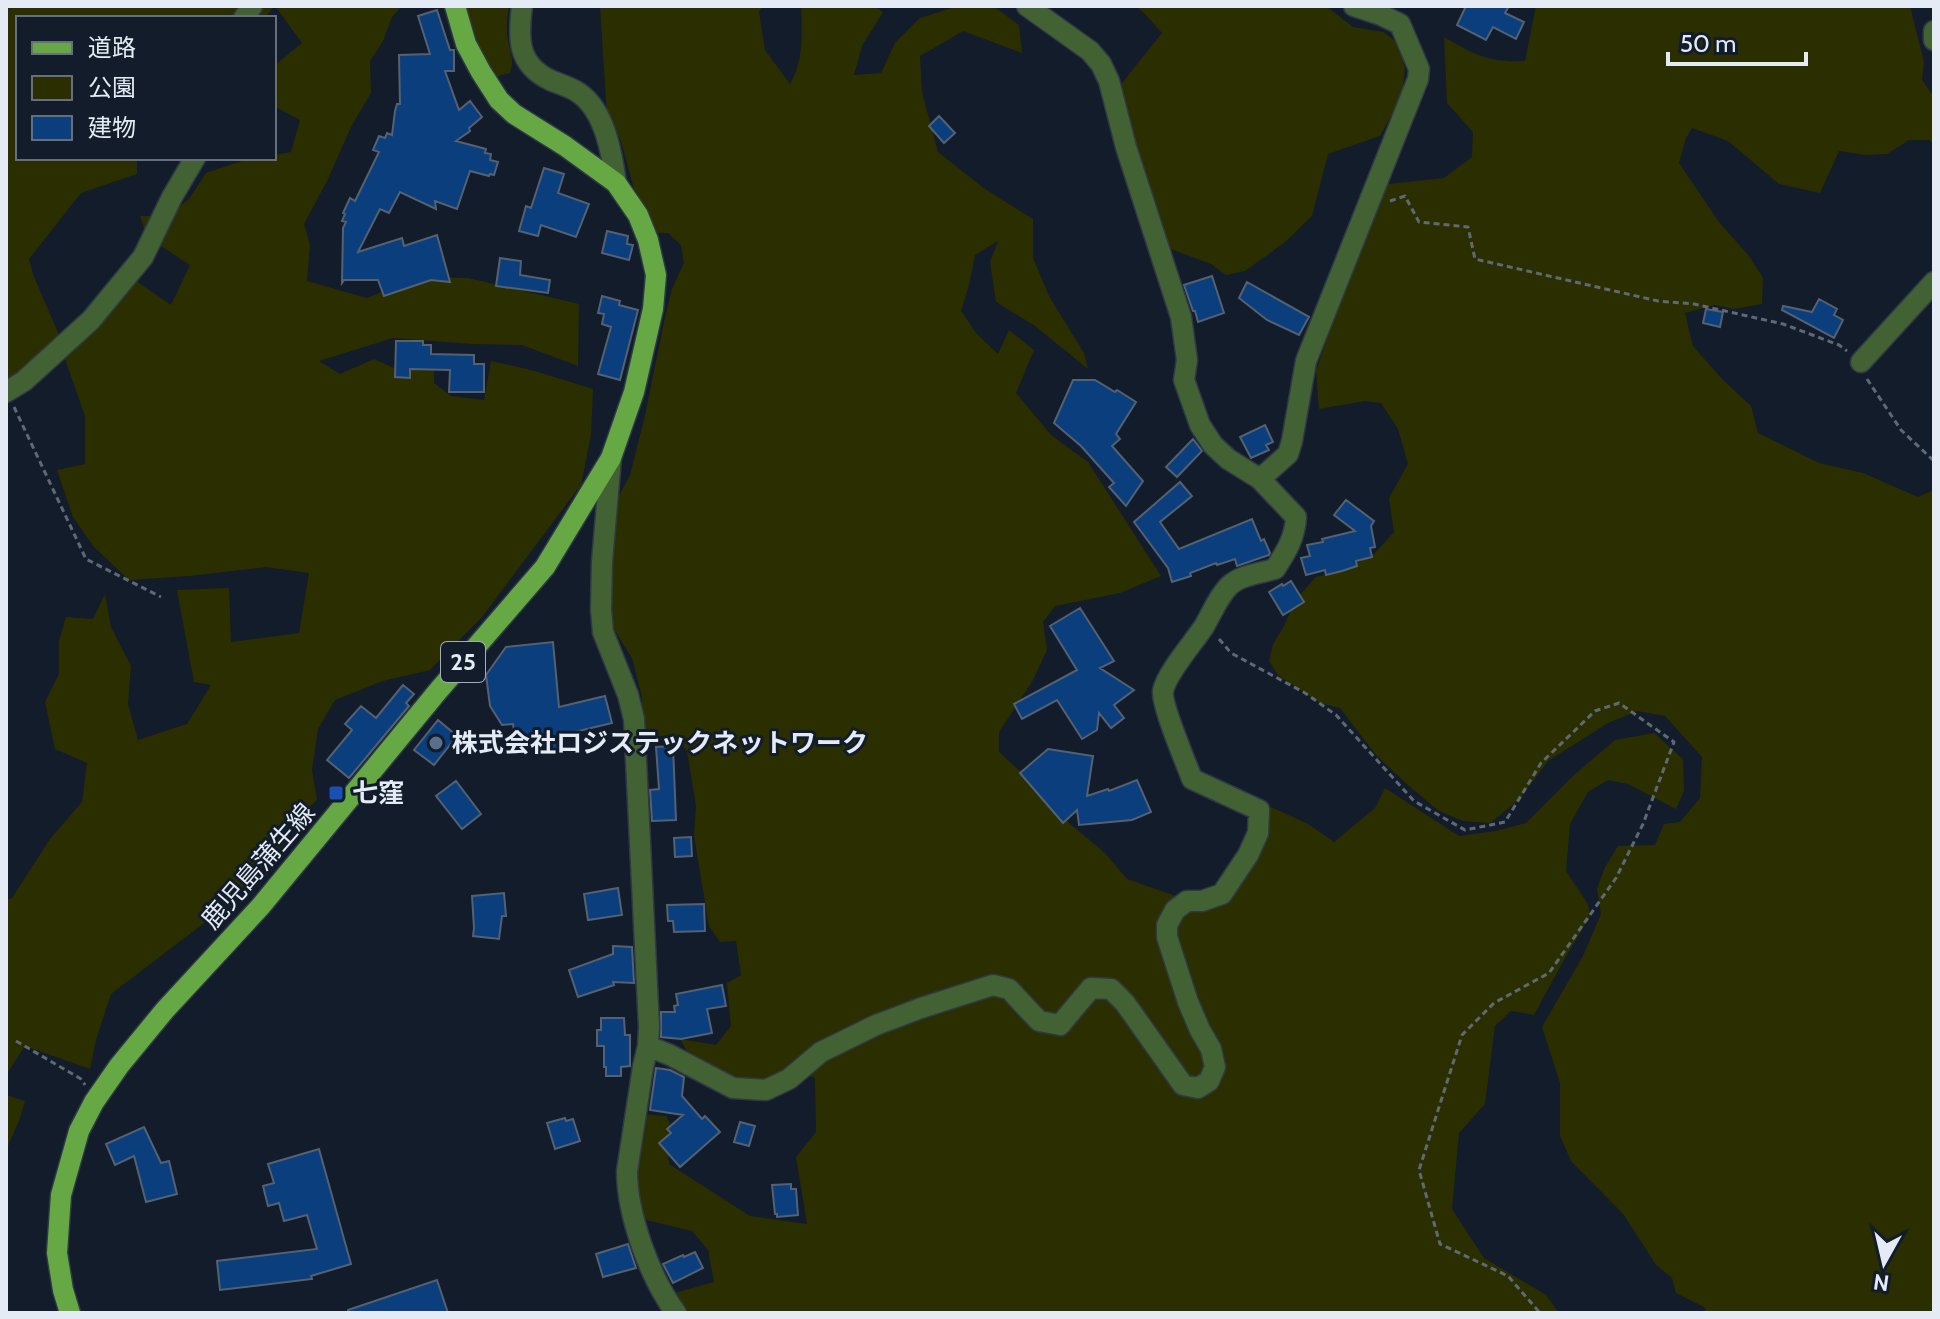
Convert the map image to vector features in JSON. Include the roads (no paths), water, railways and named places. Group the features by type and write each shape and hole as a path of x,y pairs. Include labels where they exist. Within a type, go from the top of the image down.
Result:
{"main road":[{"name":"鹿児島蒲生線","path":"70,1313 57,1253 61,1195 79,1131 94,1102 165,1010 261,906 545,567 611,458 634,392 653,309 656,275 638,215 616,183 514,114 499,100 466,44 455,6"}],"street":[{"path":"522,6 521,50 534,71 579,93 593,109 612,155 616,183"},
{"path":"648,1046 733,1088 766,1090 789,1079 821,1052 876,1025 993,985 1009,989 1039,1021 1060,1025 1091,988 1111,989 1125,1003 1183,1085 1198,1088 1209,1081 1215,1067 1211,1049 1188,1002 1167,937 1167,925 1175,910 1187,901 1202,901 1222,894 1248,855 1258,833 1259,810 1192,779 1163,693 1169,677 1229,586 1237,580 1275,569 1290,546 1296,529 1296,517 1260,479 1228,459 1213,445 1200,425 1184,380 1187,360 1181,317 1126,147 1109,81 1090,51 1027,6"},
{"path":"1260,479 1288,454 1306,361 1418,79 1419,69 1398,15 1381,15 1354,6"},
{"path":"1934,31 1934,40"},
{"path":"6,392 24,381 91,320 143,257 194,160"},
{"path":"1861,362 1934,282"},
{"path":"611,458 601,610 603,632 628,695 634,719 647,971 648,1046 627,1187 654,1279 676,1313"}],"place":[{"name":"株式会社ロジステックネットワーク","path":"436,743"},
{"name":"七窪","path":"336,793"}]}
